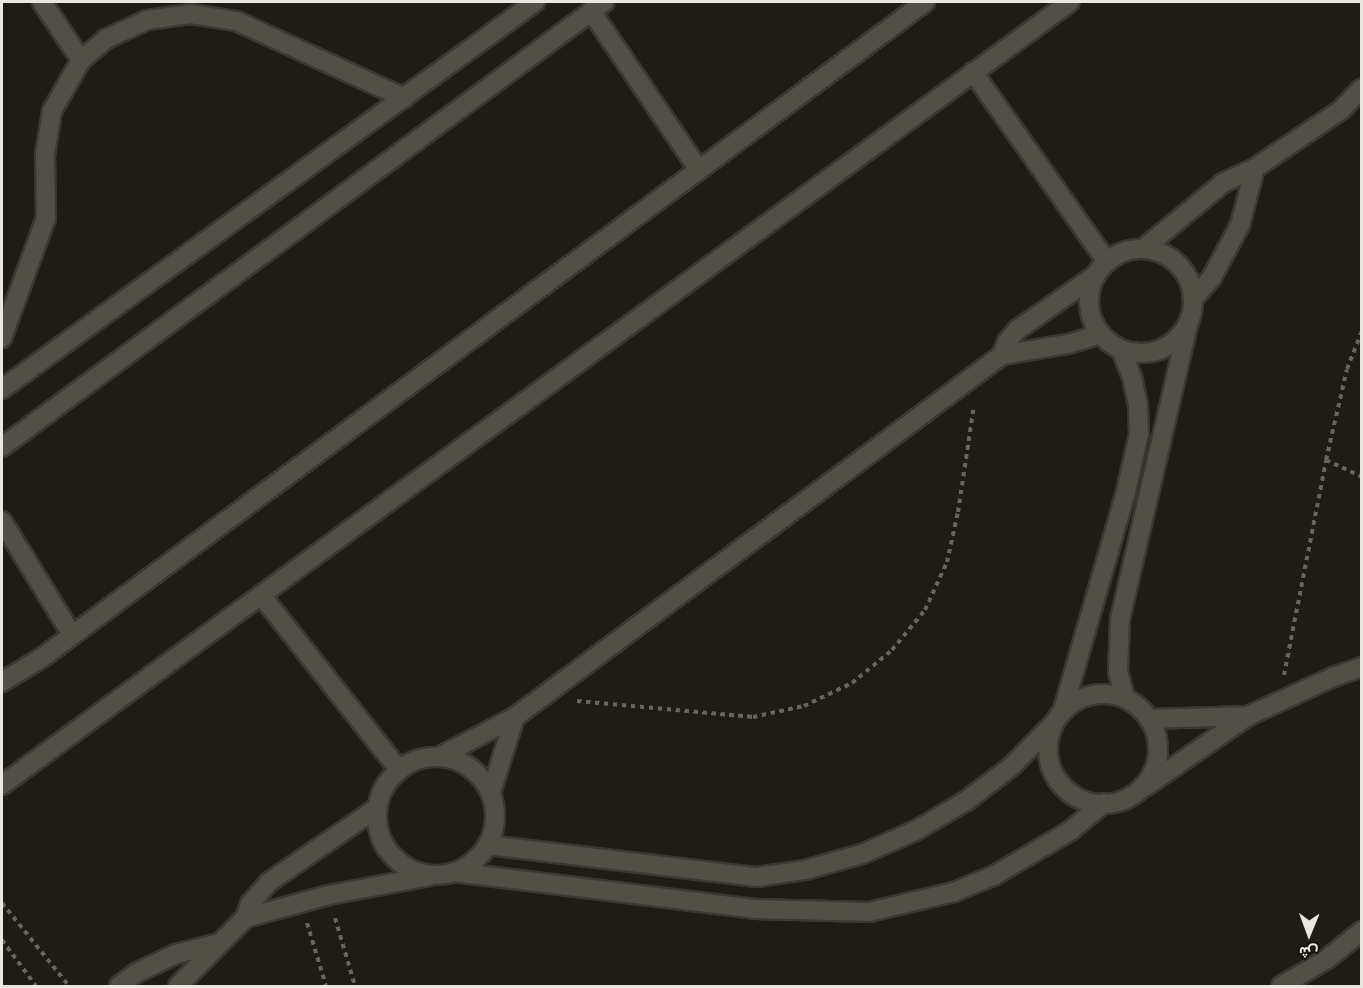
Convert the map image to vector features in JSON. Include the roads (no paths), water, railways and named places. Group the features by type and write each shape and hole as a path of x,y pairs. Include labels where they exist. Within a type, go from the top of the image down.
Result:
{"street":[{"path":"42,2 81,60"},
{"path":"2,389 536,2"},
{"path":"2,682 43,657 925,2"},
{"path":"2,785 1070,2"},
{"path":"2,447 598,6 699,170"},
{"path":"2,338 46,218 45,155 52,111 81,60 106,39 147,20 191,14 236,21 404,98"},
{"path":"973,72 1101,268"},
{"path":"1143,249 1223,183 1255,168 1341,110 1362,88"},
{"path":"1341,110 1362,104"},
{"path":"1125,698 1118,672 1120,619 1193,299 1222,260 1240,225 1255,168"},
{"path":"1002,355 1007,342 1017,330 1124,252 1143,249 1168,256 1186,275 1193,299"},
{"path":"1101,268 1089,295 1089,305 1100,334 1121,350 1134,353 1160,350 1171,344 1188,325"},
{"path":"1100,334 1068,344 1002,355 515,717 439,757 411,762 399,770 388,781 377,808 377,825 383,842 392,856 406,867 421,873 755,909 869,912 954,892 995,875 1034,855 1070,831 1104,803"},
{"path":"1121,350 1132,377 1138,405 1139,434 1126,492 1058,717 1048,739 1047,755 1052,771 1061,785 1073,796 1089,802 1122,801 1248,716 1278,701 1362,667"},
{"path":"1126,492 1148,497"},
{"path":"2,521 72,635"},
{"path":"261,595 399,770"},
{"path":"488,845 757,877 805,870 862,854 915,831 966,801 1012,766 1076,700 1092,694 1108,694 1125,698 1139,706 1149,719 1156,734 1157,759 1148,782 1136,793"},
{"path":"1149,719 1248,716"},
{"path":"491,792 515,717"},
{"path":"245,918 328,895 446,874 468,866 488,845 495,828 495,810 491,792 484,780 470,767 452,759 439,757"},
{"path":"178,987 245,918 250,904 268,882 377,808"},
{"path":"755,909 757,877"},
{"path":"1281,987 1327,959 1362,931"},
{"path":"119,987 136,974 176,954 220,943"},
{"path":"1307,987 1327,959"}]}
